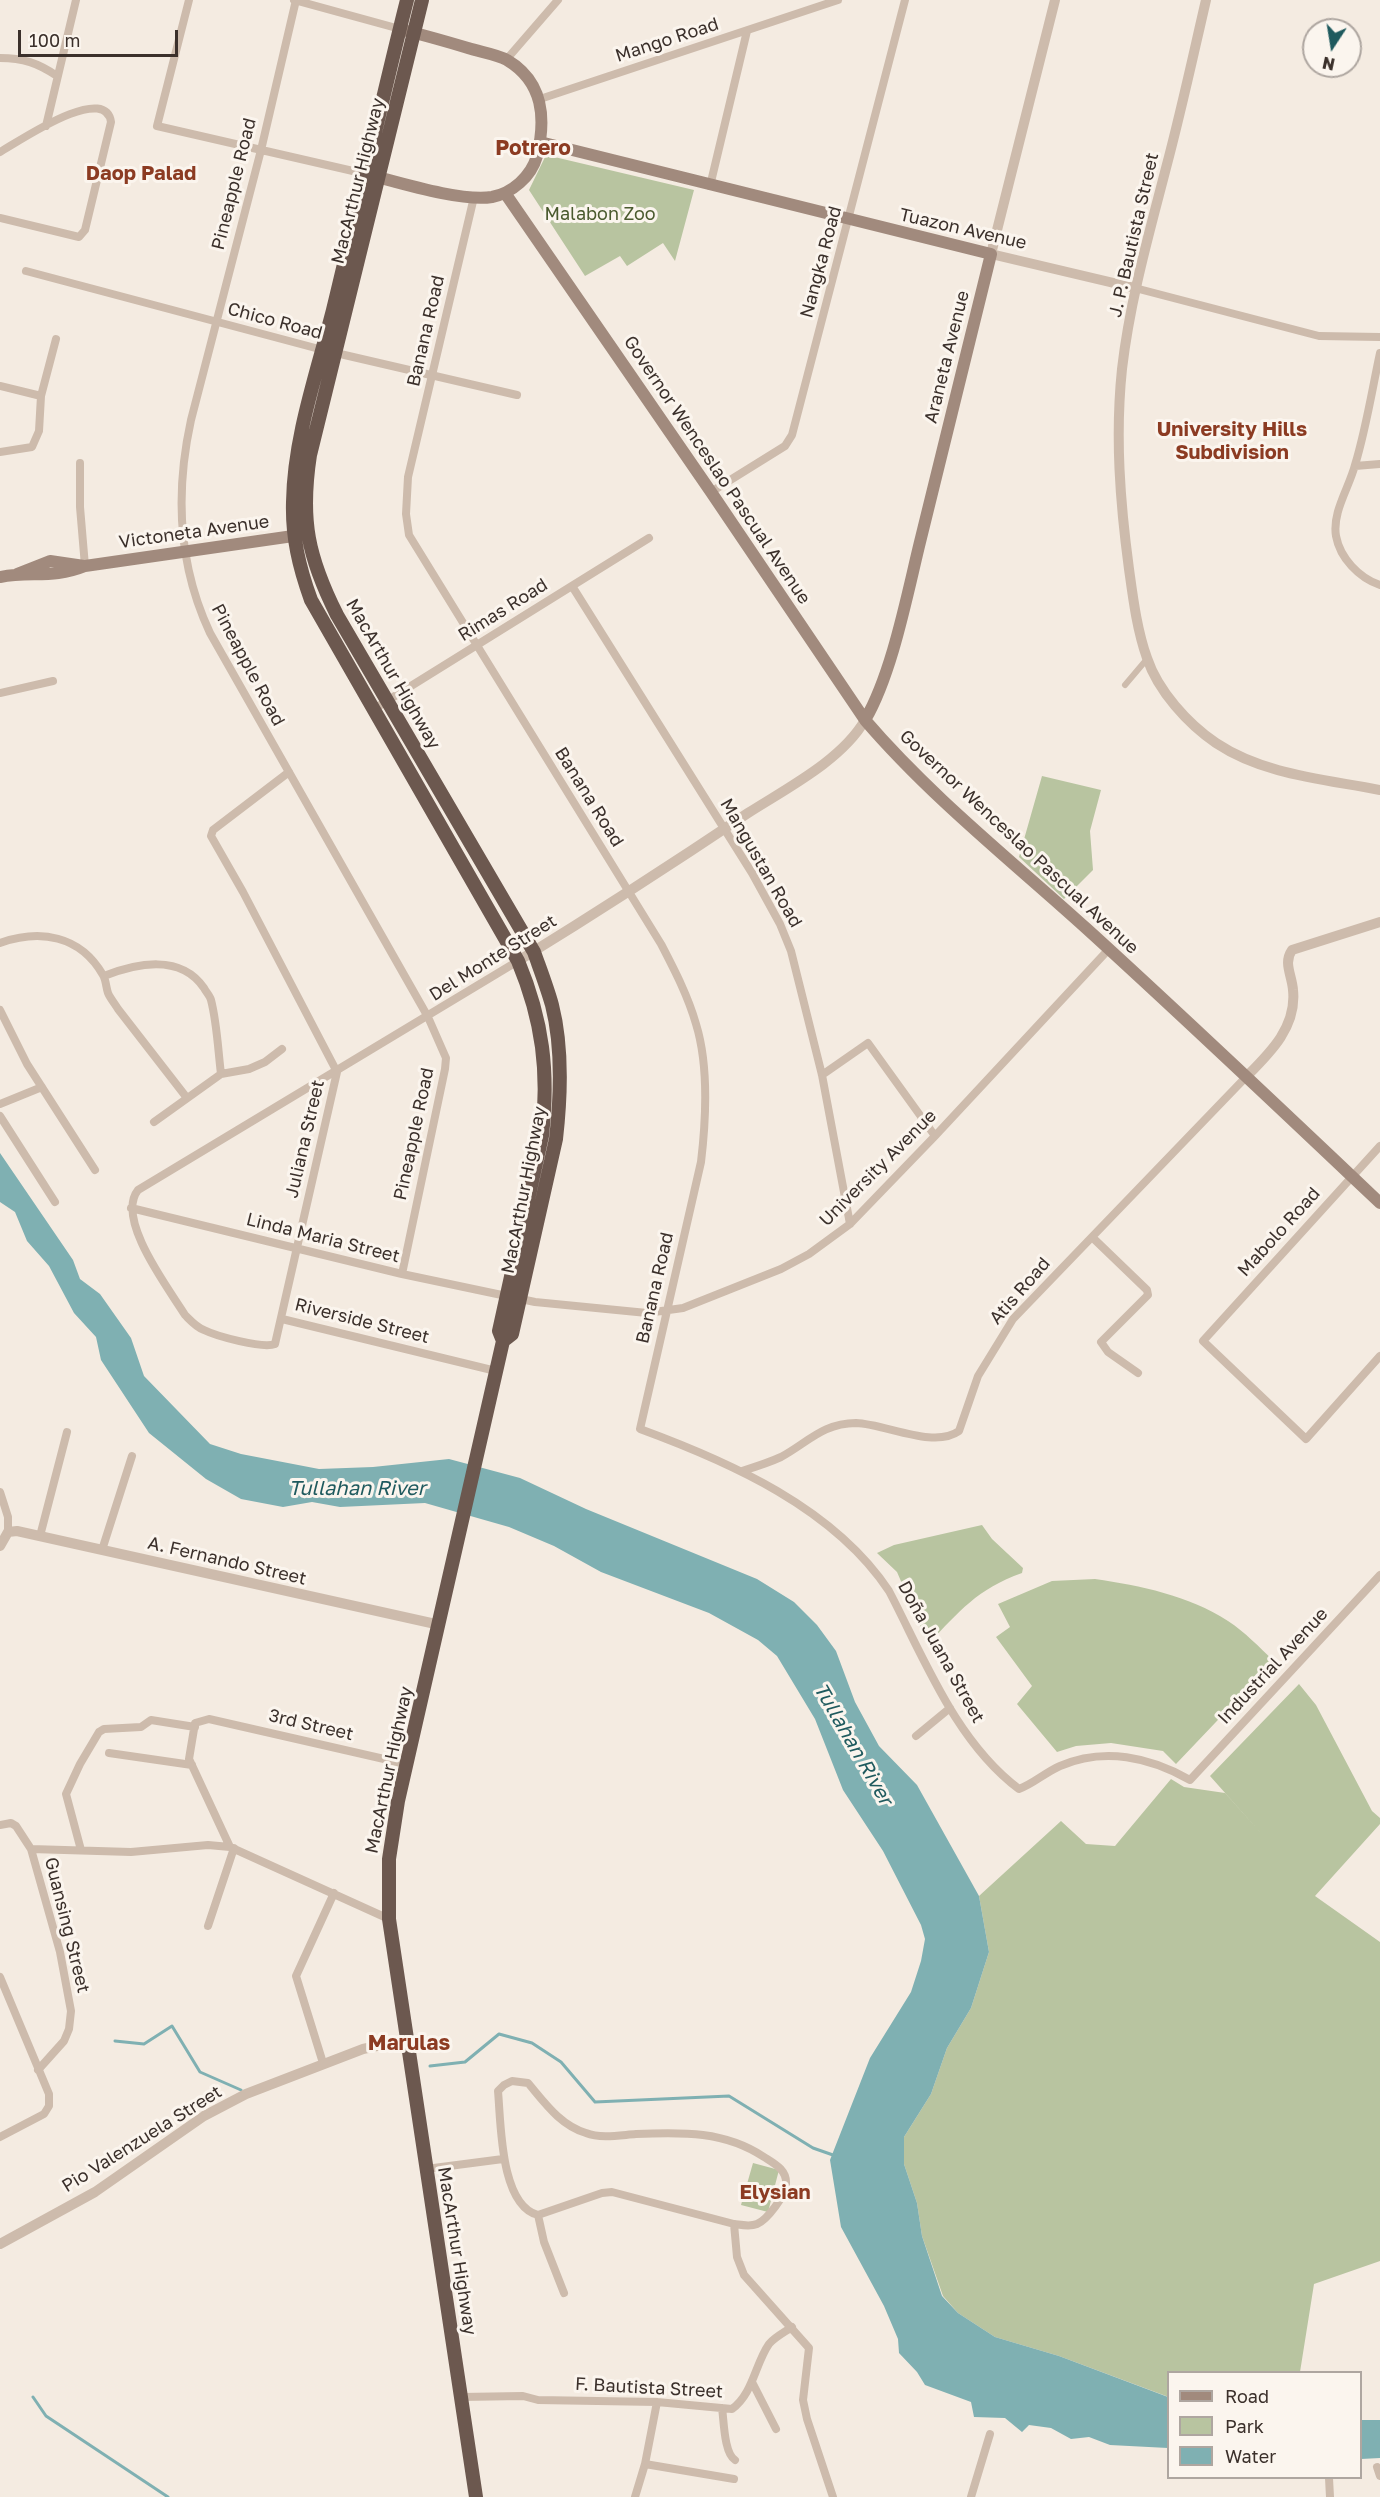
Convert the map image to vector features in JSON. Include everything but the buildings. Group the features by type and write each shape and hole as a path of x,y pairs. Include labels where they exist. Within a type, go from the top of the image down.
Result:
{"highway":[{"name":"MacArthur Highway","path":"407,0 407,31"},
{"name":"MacArthur Highway","path":"422,0 407,31 329,352 310,455 300,535 303,576 311,600 518,962 539,1021 546,1065 545,1108 513,1298"},
{"name":"MacArthur Highway","path":"300,535 327,594 387,701 534,952 554,1018 560,1065 556,1139 513,1298 499,1331 503,1341 440,1625 406,1764 388,1859 389,1919 476,2497"}],"main road":[{"path":"372,176 474,197 490,197 505,193 523,181 535,163 543,120 540,99 527,76 506,60 407,31"},
{"name":"Tuazon Avenue","path":"540,142 991,254"},
{"name":"Governor Wenceslao Pascual Avenue","path":"505,193 865,720 886,745 1132,970 1380,1203"},
{"name":"Araneta Avenue","path":"865,720 885,671 905,601 991,254"},
{"name":"Victoneta Avenue","path":"0,577 16,574 68,573 85,566 300,535"}],"street":[{"path":"46,126 76,0"},
{"path":"189,0 157,126 372,176"},
{"path":"295,0 407,31"},
{"name":"Pineapple Road","path":"295,0 261,150 183,456 181,507 184,550 191,587 199,609 428,1017 446,1058 402,1274"},
{"path":"506,60 558,0"},
{"name":"Mango Road","path":"540,99 838,0"},
{"name":"Nangka Road","path":"711,492 785,446 792,435 905,0"},
{"name":"Araneta Avenue","path":"991,254 1055,0"},
{"name":"J. P. Bautista Street","path":"1206,0 1179,120 1135,288 1122,369 1118,456 1121,511 1133,594 1147,659 1172,700 1190,721 1214,741 1242,758 1267,768 1380,790"},
{"path":"710,186 747,31"},
{"path":"0,58 20,58 40,64 57,76"},
{"path":"0,152 46,126 90,107 102,108 110,116 111,122 83,234 75,238 0,218"},
{"name":"Banana Road","path":"474,197 408,477 407,526 409,535 476,646 661,944 684,988 697,1027 706,1117 701,1162 640,1429"},
{"name":"Tuazon Avenue","path":"991,254 1135,288 1319,336 1380,337"},
{"name":"Chico Road","path":"26,271 329,352 517,396"},
{"path":"0,452 32,447 39,431 41,396 56,339"},
{"path":"1380,353 1355,465 1337,513 1335,534 1341,554 1354,569 1380,585"},
{"path":"0,386 41,396"},
{"path":"80,464 80,507 85,566"},
{"path":"1355,465 1380,464"},
{"name":"Rimas Road","path":"375,709 649,538"},
{"name":"Mangustan Road","path":"572,586 724,829 766,899 788,944 822,1075 850,1224"},
{"path":"1125,686 1147,659"},
{"path":"0,693 53,681"},
{"name":"Del Monte Street","path":"131,1208 133,1197 138,1191 629,893 847,744 865,720"},
{"path":"289,772 213,830 211,837 243,892 337,1072"},
{"path":"1246,1077 1273,1050 1283,1035 1292,1006 1293,991 1287,957 1292,950 1380,922"},
{"path":"0,943 17,937 38,934 77,946 104,976 108,993 118,1009 187,1098"},
{"name":"University Avenue","path":"513,1298 613,1311 667,1312 781,1269 809,1254 850,1224 1109,949"},
{"path":"104,976 125,968 152,964 179,968 196,976 211,999 221,1074"},
{"path":"0,1010 42,1087 95,1170"},
{"path":"822,1075 868,1043 935,1136"},
{"path":"154,1122 221,1074 249,1070 265,1062 282,1048"},
{"name":"Juliana Street","path":"282,1319 337,1072"},
{"name":"Atis Road","path":"742,1472 778,1458 824,1429 842,1424 873,1426 941,1439 954,1435 963,1426 978,1376 1013,1319 1246,1077"},
{"path":"0,1104 42,1087"},
{"path":"0,1116 55,1202"},
{"name":"Mabolo Road","path":"1380,1146 1203,1341 1306,1439 1380,1356"},
{"name":"Linda Maria Street","path":"131,1208 402,1274 513,1298"},
{"name":"Riverside Street","path":"131,1208 138,1234 147,1253 185,1315 193,1324 205,1331 270,1346 277,1339 282,1319 496,1371"},
{"path":"1092,1237 1147,1290 1148,1295 1101,1342 1108,1352 1138,1373"},
{"name":"Doña Juana Street","path":"640,1429 700,1452 742,1472 802,1508 856,1552 880,1578 960,1724 984,1755 1019,1789 1061,1765 1106,1756 1150,1761 1172,1769 1190,1780"},
{"path":"40,1536 67,1432"},
{"path":"102,1550 132,1456"},
{"path":"0,1492 8,1517 8,1532 0,1546"},
{"name":"A. Fernando Street","path":"8,1532 16,1531 40,1536 440,1625"},
{"name":"Industrial Avenue","path":"1190,1780 1380,1575"},
{"path":"916,1736 950,1708"},
{"name":"3rd Street","path":"195,1727 195,1723 209,1719 406,1764"},
{"path":"81,1850 66,1794 99,1732 104,1729 141,1727 151,1720 195,1727 189,1759 232,1847 208,1926"},
{"path":"109,1753 192,1765"},
{"path":"0,1825 11,1823 16,1826 32,1849 131,1852 208,1845 232,1847 389,1919"},
{"name":"Guansing Street","path":"32,1849 60,1952 71,2012 69,2029 64,2042 38,2070"},
{"path":"322,2063 296,1976 334,1893"},
{"path":"0,1977 49,2094 49,2106 44,2114 0,2137"},
{"name":"Pio Valenzuela Street","path":"0,2244 95,2192 204,2116 246,2094 322,2063 369,2047 408,2039"},
{"path":"512,2081 528,2083 556,2115 587,2134 601,2136 660,2133 708,2134 730,2139 751,2149 781,2169 786,2184 784,2194 757,2225 734,2224 612,2192 602,2193 538,2215 529,2213 522,2205 508,2177 503,2159 498,2091 512,2081"},
{"path":"426,2169 503,2159"},
{"path":"538,2215 544,2242 564,2293"},
{"path":"734,2224 737,2257 744,2275 809,2348 803,2400 833,2497"},
{"name":"F. Bautista Street","path":"461,2397 523,2396 538,2400 657,2402 732,2409 752,2382 770,2343 792,2327"},
{"path":"752,2382 776,2429"},
{"path":"635,2497 645,2464 657,2402"},
{"path":"722,2408 728,2451 731,2458 735,2460"},
{"path":"971,2497 990,2433"},
{"path":"645,2464 734,2479"},
{"path":"1377,2467 1380,2476"},
{"path":"1329,2479 1330,2497"}],"green space":[{"name":"Malabon Zoo","path":"546,155 694,190 675,261 663,243 627,266 620,256 585,276 529,190"},
{"path":"1042,776 1101,790 1090,831 1093,870 1064,899 1019,857"},
{"path":"982,1525 992,1539 1023,1568 1022,1573 993,1586 970,1602 928,1644 897,1572 877,1553 894,1545"},
{"path":"1095,1579 1164,1593 1197,1604 1234,1625 1274,1661 1176,1764 1163,1751 1111,1743 1076,1746 1057,1752 1017,1704 1032,1686 996,1637 1010,1627 998,1604 1052,1581"},
{"path":"1299,1684 1316,1705 1372,1811 1380,1818 1380,1824 1315,1896 1380,1942 1380,2261 1314,2284 1300,2371 1167,2371 1167,2397 1059,2356 995,2337 958,2313 943,2296 922,2236 917,2203 904,2164 904,2137 931,2094 947,2048 971,2008 989,1952 979,1896 1061,1821 1086,1844 1115,1846 1171,1779 1184,1787 1225,1793 1267,1840 1210,1776"},
{"path":"753,2163 779,2170 768,2212 741,2205"}],"water":[{"name":"Tullahan River","path":"0,1153 73,1260 80,1279 100,1294 131,1338 144,1376 210,1444 241,1454 319,1469 373,1467 449,1459 520,1478 586,1509 757,1579 794,1602 817,1625 836,1651 855,1702 879,1746 917,1785 979,1896 989,1952 971,2008 947,2048 931,2094 904,2137 904,2164 917,2203 922,2236 942,2296 958,2313 995,2337 1059,2356 1167,2397 1167,2448 1110,2445 1089,2437 1071,2439 1051,2428 1029,2425 1022,2432 1005,2418 974,2417 971,2402 925,2385 917,2372 899,2353 898,2339 884,2306 841,2227 830,2160 870,2058 911,1992 925,1939 921,1925 883,1851 843,1790 815,1719 777,1656 758,1640 709,1613 601,1572 554,1546 509,1527 425,1503 340,1507 312,1502 283,1507 241,1499 206,1479 149,1433 101,1360 96,1337 74,1313 49,1266 27,1241 15,1212 0,1202"},
{"path":"1362,2420 1380,2420 1380,2458 1362,2459"}],"waterway":[{"path":"115,2041 144,2044 172,2026 200,2072 241,2090"},
{"path":"430,2066 465,2062 499,2034 532,2043 561,2062 595,2102 729,2096 813,2148 833,2155"},
{"path":"33,2397 46,2416 168,2497"}],"district":[{"name":"Potrero","path":"533,148"},
{"name":"Daop Palad","path":"141,174"},
{"name":"University Hills Subdivision","path":"1232,442"},
{"name":"Marulas","path":"409,2043"},
{"name":"Elysian","path":"775,2193"}]}
